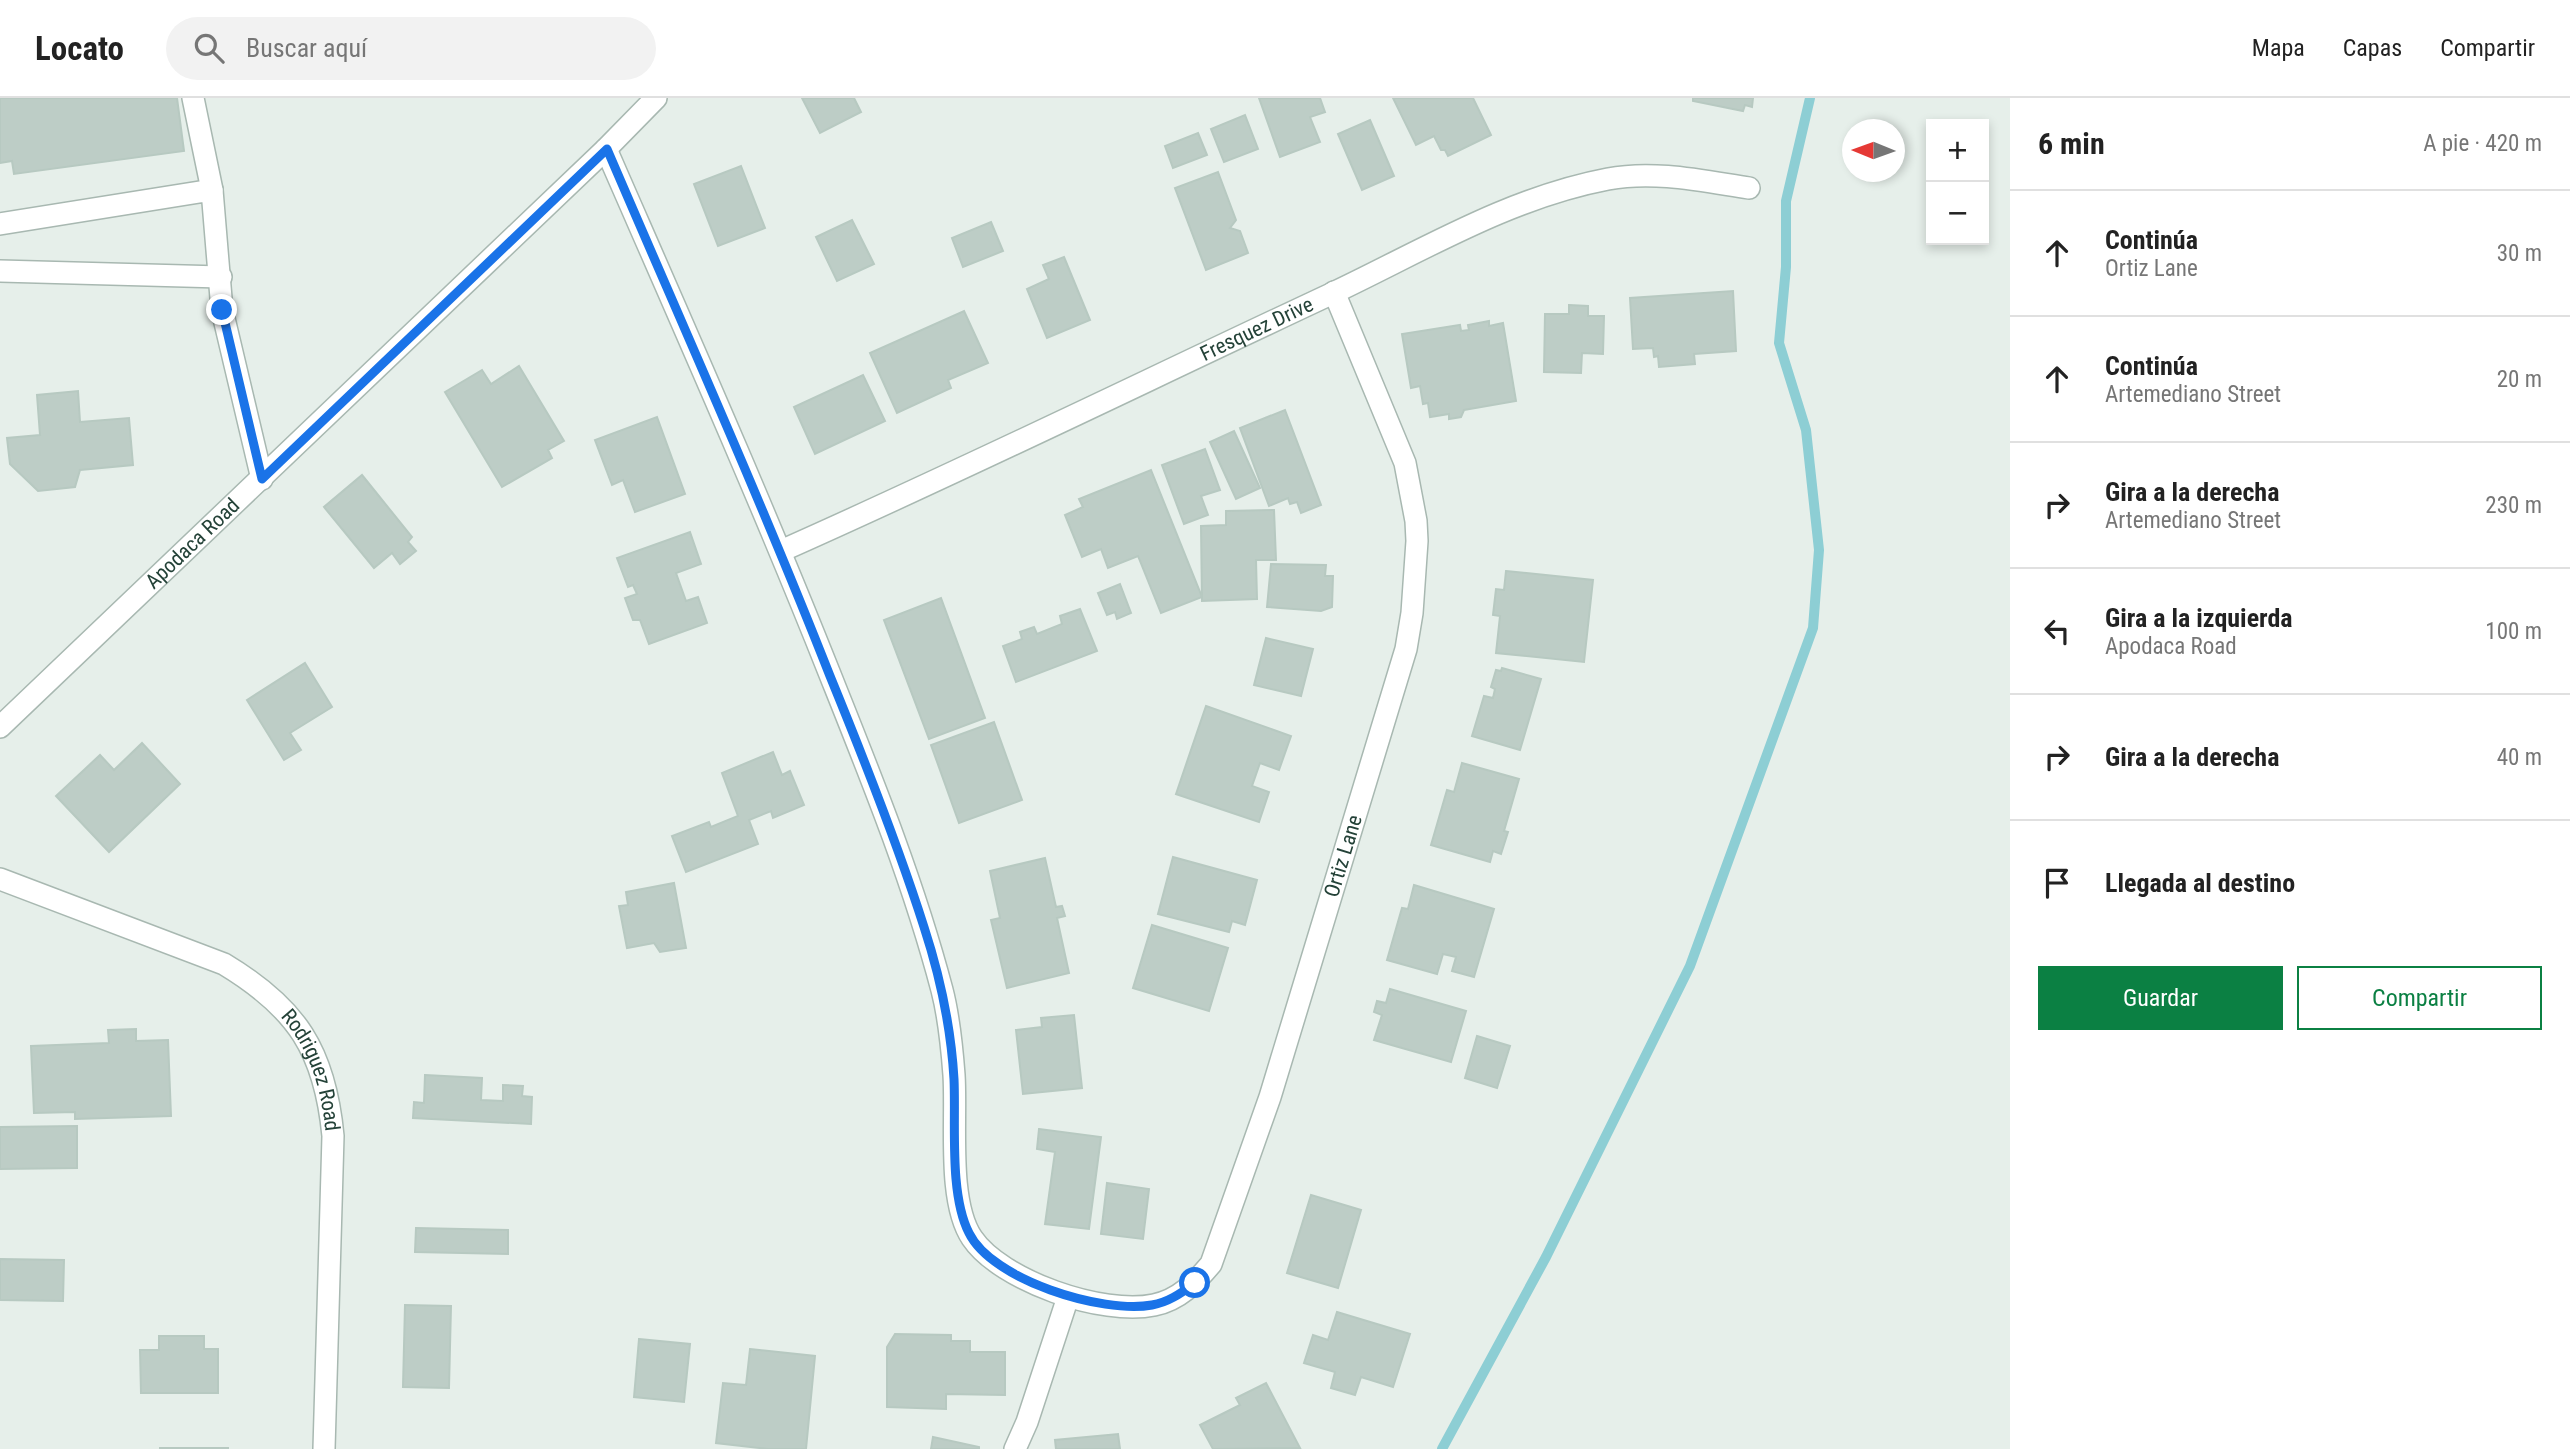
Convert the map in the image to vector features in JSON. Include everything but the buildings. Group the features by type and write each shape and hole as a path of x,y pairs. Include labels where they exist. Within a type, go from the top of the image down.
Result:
{"street":[{"path":"192,98 212,190 222,310 262,479"},
{"name":"Apodaca Road","path":"0,727 607,149 656,98"},
{"name":"Ortiz Lane","path":"607,149 781,551 899,848 944,996 954,1076 956,1175 968,1233 981,1251 1014,1274 1068,1297 1142,1307 1156,1305 1175,1298 1195,1283 1211,1264 1270,1097 1406,649 1412,612 1417,541 1405,463 1334,292"},
{"name":"Fresquez Drive","path":"781,551 926,487 1334,292 1458,229 1552,192 1630,176 1682,178 1749,188"},
{"path":"0,224 212,190"},
{"path":"0,271 220,277"},
{"name":"Rodriguez Road","path":"0,879 225,964 251,980 285,1009 312,1050 326,1089 333,1136 324,1449"},
{"path":"1015,1449 1027,1422 1068,1297"}],"waterway":[{"path":"1442,1449 1546,1257 1690,966 1813,628 1819,550 1806,430 1779,343 1786,267 1786,201 1810,98"}],"route":[{"path":"222,310 262,479 607,149 781,551 899,848 944,996 954,1076 956,1175 968,1233 981,1251 1014,1274 1068,1297 1142,1307 1175,1298 1195,1283"}]}
